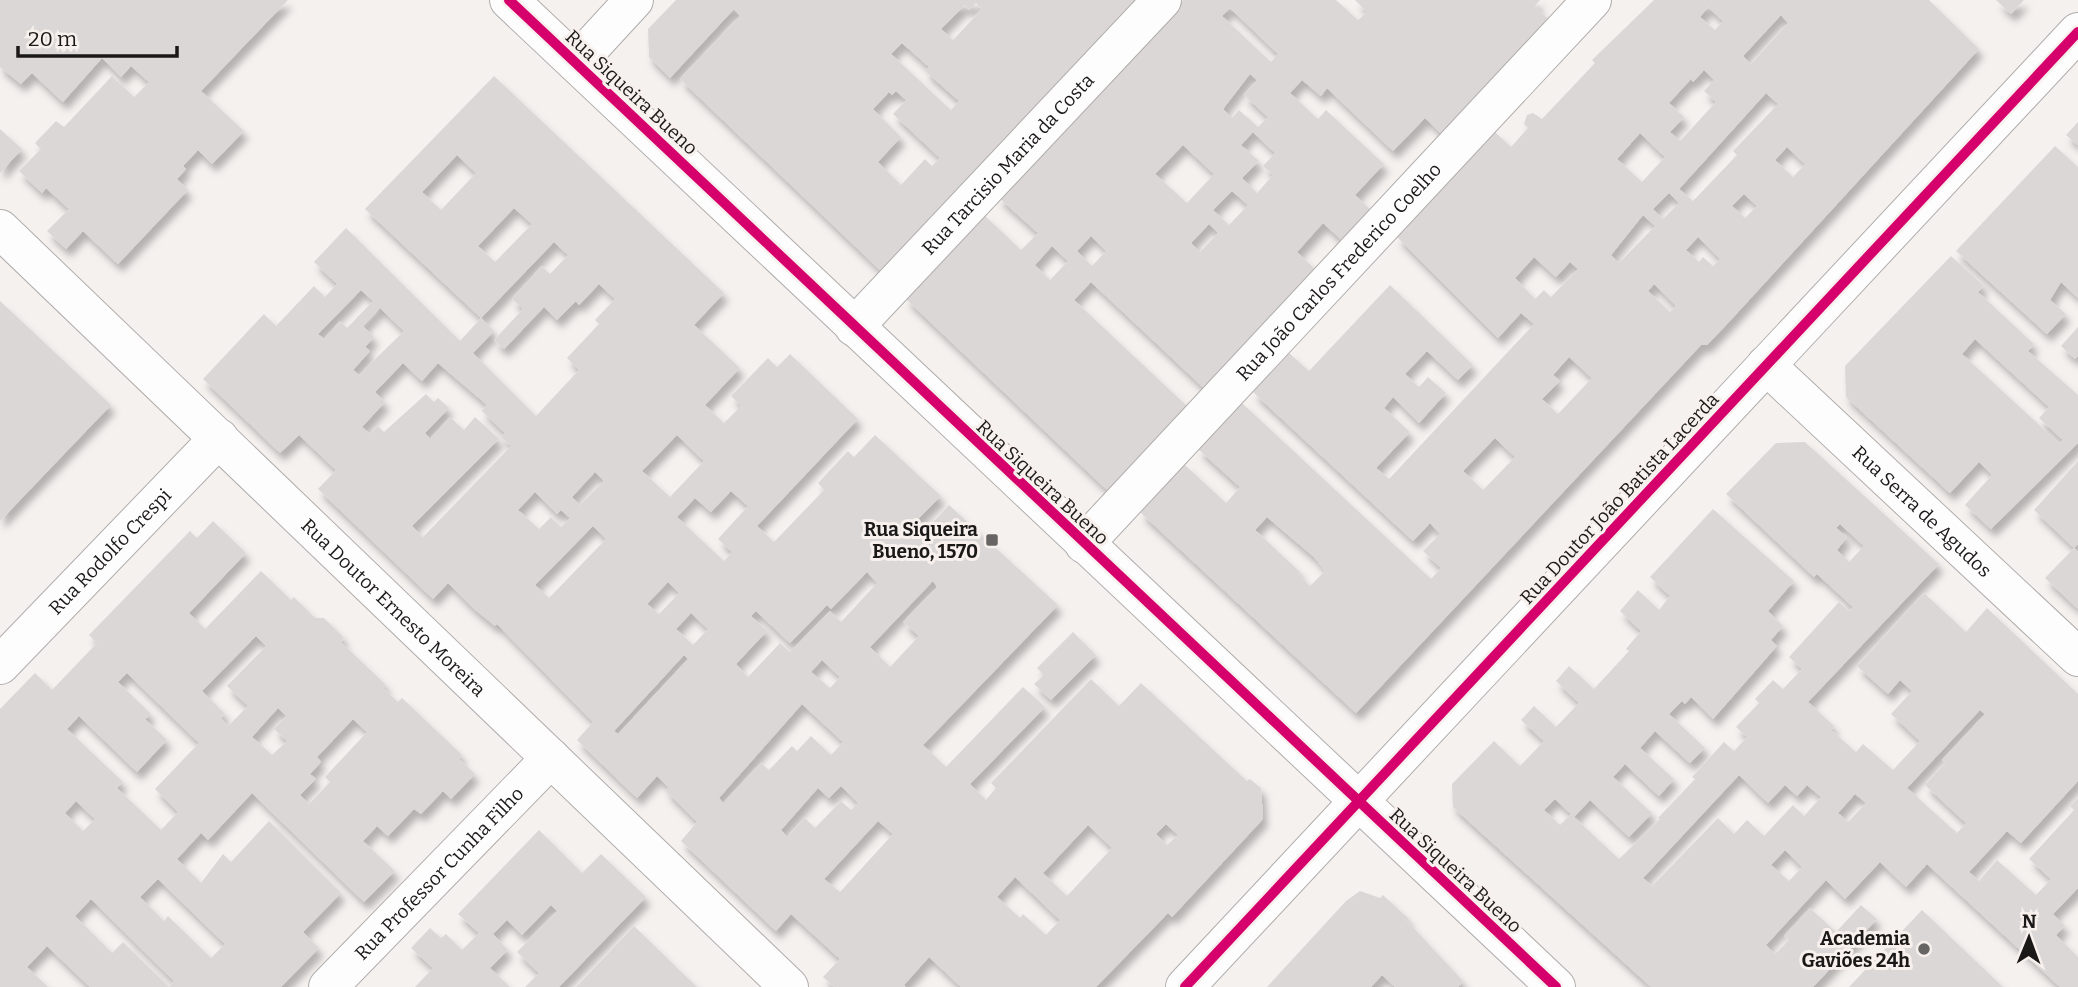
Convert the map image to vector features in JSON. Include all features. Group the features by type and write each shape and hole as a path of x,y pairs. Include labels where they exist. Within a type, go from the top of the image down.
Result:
{"street":[{"name":"Rua Siqueira Bueno","path":"509,0 1556,987"},
{"path":"576,63 634,0"},
{"name":"Rua Tarcisio Maria da Costa","path":"854,327 1162,0"},
{"name":"Rua João Carlos Frederico Coelho","path":"1084,544 1592,0"},
{"name":"Rua Doutor João Batista Lacerda","path":"1185,987 2078,33"},
{"name":"Rua Doutor Ernesto Moreira","path":"0,229 789,987"},
{"name":"Rua Serra de Agudos","path":"1766,365 2078,657"},
{"name":"Rua Rodolfo Crespi","path":"0,665 219,438"},
{"name":"Rua Professor Cunha Filho","path":"328,987 551,758"}],"building":[{"path":"0,0 288,0 201,91 244,131 212,164 198,150 183,166 186,169 177,179 188,190 118,264 83,231 66,249 47,231 69,209 46,188 42,193 19,171 41,149 35,143 56,121 64,127 112,76 134,97 149,82 131,66 121,77 102,58 63,102 32,73 21,84 0,67"},
{"path":"676,0 1136,0 882,272 680,79 740,16 734,9 670,78 649,57 648,29","holes":["976,3 982,9 953,40 941,29 965,5 969,10","902,43 929,67 925,71 959,101 951,110 891,54","896,91 906,100 893,114 940,158 932,166 925,159 901,185 878,162 901,137 873,109 889,92 892,95"]},
{"path":"1183,0 1336,0 1358,20 1367,12 1355,0 1540,0 1535,6 1551,22 1445,137 1425,118 1393,151 1327,88 1321,96 1302,80 1290,93 1318,119 1326,110 1384,164 1355,195 1374,213 1346,244 1323,223 1297,252 1318,272 1206,390 1091,282 1074,300 1189,408 1111,490 1107,490 907,300 907,296 983,214 1021,250 1038,233 998,197","holes":["1230,8 1278,54 1271,62 1222,16","1250,74 1257,80 1244,95 1268,117 1258,127 1239,110 1232,118 1223,109","1253,132 1275,153 1263,166 1273,175 1257,193 1242,178 1259,161 1241,145","1183,145 1214,174 1187,203 1155,174","1232,191 1248,205 1229,225 1213,210","1209,224 1218,233 1200,252 1191,243","1091,236 1106,251 1092,266 1077,251","1052,246 1068,261 1050,280 1035,265"]},
{"path":"1654,0 1929,0 1979,49 1729,322 1707,345 1701,345 1356,713 1141,513 1184,464 1226,503 1240,487 1198,449 1242,403 1431,579 1441,568 1423,551 1440,534 1430,523 1413,541 1253,392 1289,353 1309,371 1390,285 1473,365 1458,380 1427,351 1405,374 1419,387 1428,377 1446,393 1419,423 1393,397 1384,408 1410,432 1376,468 1389,479 1534,324 1521,313 1498,338 1397,237 1495,132 1511,147 1528,128 1524,124 1527,115 1533,113 1542,119 1595,63 1592,60","holes":["1708,7 1723,21 1715,30 1700,17","1781,15 1788,23 1751,64 1743,56","1704,70 1714,80 1704,91 1716,102 1680,141 1670,132 1684,117 1669,103 1691,79 1693,82","1766,93 1778,104 1733,151 1737,155 1693,201 1679,189","1640,133 1665,157 1642,182 1617,159","1787,147 1805,164 1793,177 1775,160","1669,193 1679,203 1663,219 1653,209","1744,194 1757,206 1745,218 1732,206","1643,215 1655,226 1619,263 1611,255","1698,237 1720,259 1713,266 1703,257 1699,262 1686,250","1534,257 1556,277 1570,262 1578,269 1551,297 1544,290 1535,299 1515,278","1654,284 1676,306 1670,312 1648,291","1569,357 1592,378 1558,414 1542,399 1560,381 1553,375","1495,438 1515,457 1483,490 1463,471","1267,517 1314,557 1325,571 1310,586 1298,574 1300,572 1255,530"]},
{"path":"1996,0 2024,0 2011,14"},
{"path":"494,76 724,293 694,325 740,368 705,405 724,423 741,406 731,396 768,358 777,367 790,354 858,419 757,526 774,542 824,490 818,483 848,451 854,457 875,435 941,496 909,528 919,537 949,505 1058,605 923,745 946,767 1023,687 1045,707 970,784 986,800 996,788 991,783 1091,679 1119,706 1141,683 1247,781 1250,779 1261,788 1263,819 1172,917 1168,913 1096,987 961,987 929,957 904,985 906,987 834,987 823,977 840,959 791,914 776,931 681,841 697,822 665,790 669,788 657,776 637,798 577,740 593,722 497,624 495,626 473,608 448,583 433,599 318,489 336,470 299,435 280,453 203,379 264,314 276,326 314,286 325,297 337,284 314,262 346,228 460,341 481,318 365,209","holes":["457,155 476,173 441,210 422,192","514,208 532,224 495,262 478,246","554,242 568,255 550,274 542,266 512,299 523,309 494,340 504,349 544,307 557,320 576,301 579,305 599,284 615,299 595,320 599,324 567,358 579,370 536,416 473,353 494,331 481,318","361,290 373,301 347,328 340,321 324,339 318,334","380,308 404,331 359,375 353,370 370,351 365,347 374,337 363,326","403,363 422,381 438,363 487,405 482,411 505,433 501,437 511,446 423,537 412,526 499,439 475,417 464,430 450,417 430,439 425,433 449,408 438,398 434,402 426,394 384,432 378,426 370,434 362,427 385,402 375,392","677,435 704,461 670,497 642,471","595,472 604,481 580,505 572,497","731,491 748,506 718,539 732,552 724,561 677,517 695,498 711,512","535,492 557,514 561,510 570,518 561,527 551,517 539,529 518,510","593,526 606,539 549,598 535,585","867,572 877,583 841,622 830,611 790,652 780,643 748,677 736,664 767,631 751,616 756,611 790,643 827,605 831,609","933,581 937,587 903,622 919,636 890,667 870,647","668,582 679,593 659,614 647,604","691,613 708,629 693,645 676,629","684,655 688,659 618,734 614,731","822,660 840,677 830,688 811,672","802,704 843,742 831,755 811,736 797,751 792,746 769,770 761,763 723,803 719,798","841,786 858,803 851,810 841,801 815,828 805,818 787,837 781,830 818,788 829,798","878,821 893,834 840,892 824,879","1166,824 1178,835 1167,845 1156,834","1088,825 1112,848 1067,896 1043,873","1015,877 1060,920 1046,935 1023,914 1020,918 997,897"]},
{"path":"2078,122 2078,145 2066,135"},
{"path":"0,129 22,149 0,173"},
{"path":"2055,146 2078,167 2078,298 2061,282 2050,300 2066,314 2047,334 1956,251"},
{"path":"1951,256 1984,286 1978,292 2034,344 2028,351 2078,395 2078,443 1991,529 1965,505 1992,475 1979,462 1950,493 1846,397 1845,366","holes":["1975,339 2049,407 2039,418 2063,440 2060,444 1962,354"]},
{"path":"0,301 111,405 0,521"},
{"path":"2078,327 2078,356 2075,359 2061,346"},
{"path":"1805,442 1939,564 1808,702 1834,726 1831,730 1856,752 1863,744 1893,770 1920,741 1891,714 1912,691 1900,680 1888,694 1857,666 1924,593 1966,632 1987,608 2078,694 2078,781 2021,843 2007,831 1969,872 1979,881 1997,860 2036,895 2051,879 2029,859 2074,810 2070,806 2078,798 2078,888 2053,914 2065,926 2056,935 2078,957 2078,987 2060,987 1927,864 1906,887 1880,862 1845,899 1826,880 1766,945 1775,954 1789,940 1784,936 1810,908 1836,932 1861,905 1877,919 1813,987 1651,987 1453,807 1452,784 1494,741 1520,766 1544,741 1521,720 1534,706 1556,727 1579,703 1556,681 1569,666 1594,689 1629,651 1626,649 1641,631 1620,611 1638,590 1659,610 1670,596 1650,577 1713,509 1794,581 1768,611 1783,626 1771,640 1777,646 1713,719 1691,697 1685,704 1682,701 1669,714 1705,748 1690,763 1655,731 1640,748 1674,779 1659,796 1625,764 1613,777 1652,813 1629,837 1590,800 1574,817 1619,859 1660,819 1658,818 1695,779 1692,777 1724,742 1734,751 1747,737 1736,727 1759,703 1755,699 1773,680 1783,689 1802,669 1789,657 1839,602 1849,611 1853,607 1817,574 1814,577 1726,494 1776,443","holes":["1840,524 1864,546 1849,562 1837,550 1847,537 1836,528","1980,710 1985,714 1942,760 1945,763 1925,785 1966,823 1957,833 1907,788","1739,775 1768,803 1785,785 1797,796 1807,785 1821,797 1804,816 1793,805 1764,836 1747,820 1734,834 1718,818 1652,886 1643,878","1855,794 1866,803 1848,822 1838,813","1555,799 1571,814 1560,825 1544,810","1785,850 1802,867 1789,881 1771,865"]},
{"path":"2078,461 2078,544 2074,548 2034,510"},
{"path":"213,521 246,553 189,613 205,629 261,571 291,600 294,597 315,618 324,618 344,638 341,642 386,685 383,688 398,702 402,698 462,755 459,759 475,774 451,799 443,791 421,814 414,809 388,836 377,826 363,841 395,871 364,902 252,793 208,840 201,833 177,859 201,883 223,854 231,862 269,821 341,893 303,932 319,948 281,987 169,987 90,987 47,946 27,967 48,987 0,987 0,709 35,673 52,690 97,643 89,635 190,531 197,538","holes":["256,636 266,646 227,686 248,706 228,726 221,718 225,714 202,691","127,673 199,743 155,789 178,812 161,830 117,788 123,782 67,729 79,716 137,772 167,740 145,719 151,714 118,682","278,708 286,716 274,729 287,741 272,755 252,737","353,719 367,732 325,777 330,782 309,804 300,795 316,779 310,774 321,762 317,757","76,801 95,819 83,831 65,813","158,879 225,944 211,958 168,916 164,921 140,897","91,899 174,981 169,987 123,942 112,953 75,916"]},
{"path":"2074,548 2078,552 2078,609 2045,578"},
{"path":"1073,632 1096,655 1051,700 1034,684 1044,675 1037,668"},
{"path":"539,830 582,873 601,854 646,897 559,987 525,987 539,973 517,952 557,911 551,905 522,935 507,920 493,934 508,950 490,968 510,987 415,987 433,968 411,948 430,928 441,938 446,934 462,950 479,933 458,914"},
{"path":"1360,891 1380,898 1383,895 1409,919 1407,921 1463,981 1458,987 1395,987 1382,975 1371,987 1267,987 1346,901"},
{"name":"Academia Gaviões 24h","path":"1922,910 2003,987 1849,987"},
{"path":"634,926 670,961 697,987 576,987"}],"cycle path":[{"path":"509,0 1556,987"},
{"path":"1185,987 2078,32"}],"place":[{"name":"Rua Siqueira Bueno, 1570","path":"992,540"},
{"name":"Academia Gaviões 24h","path":"1924,949"}]}
